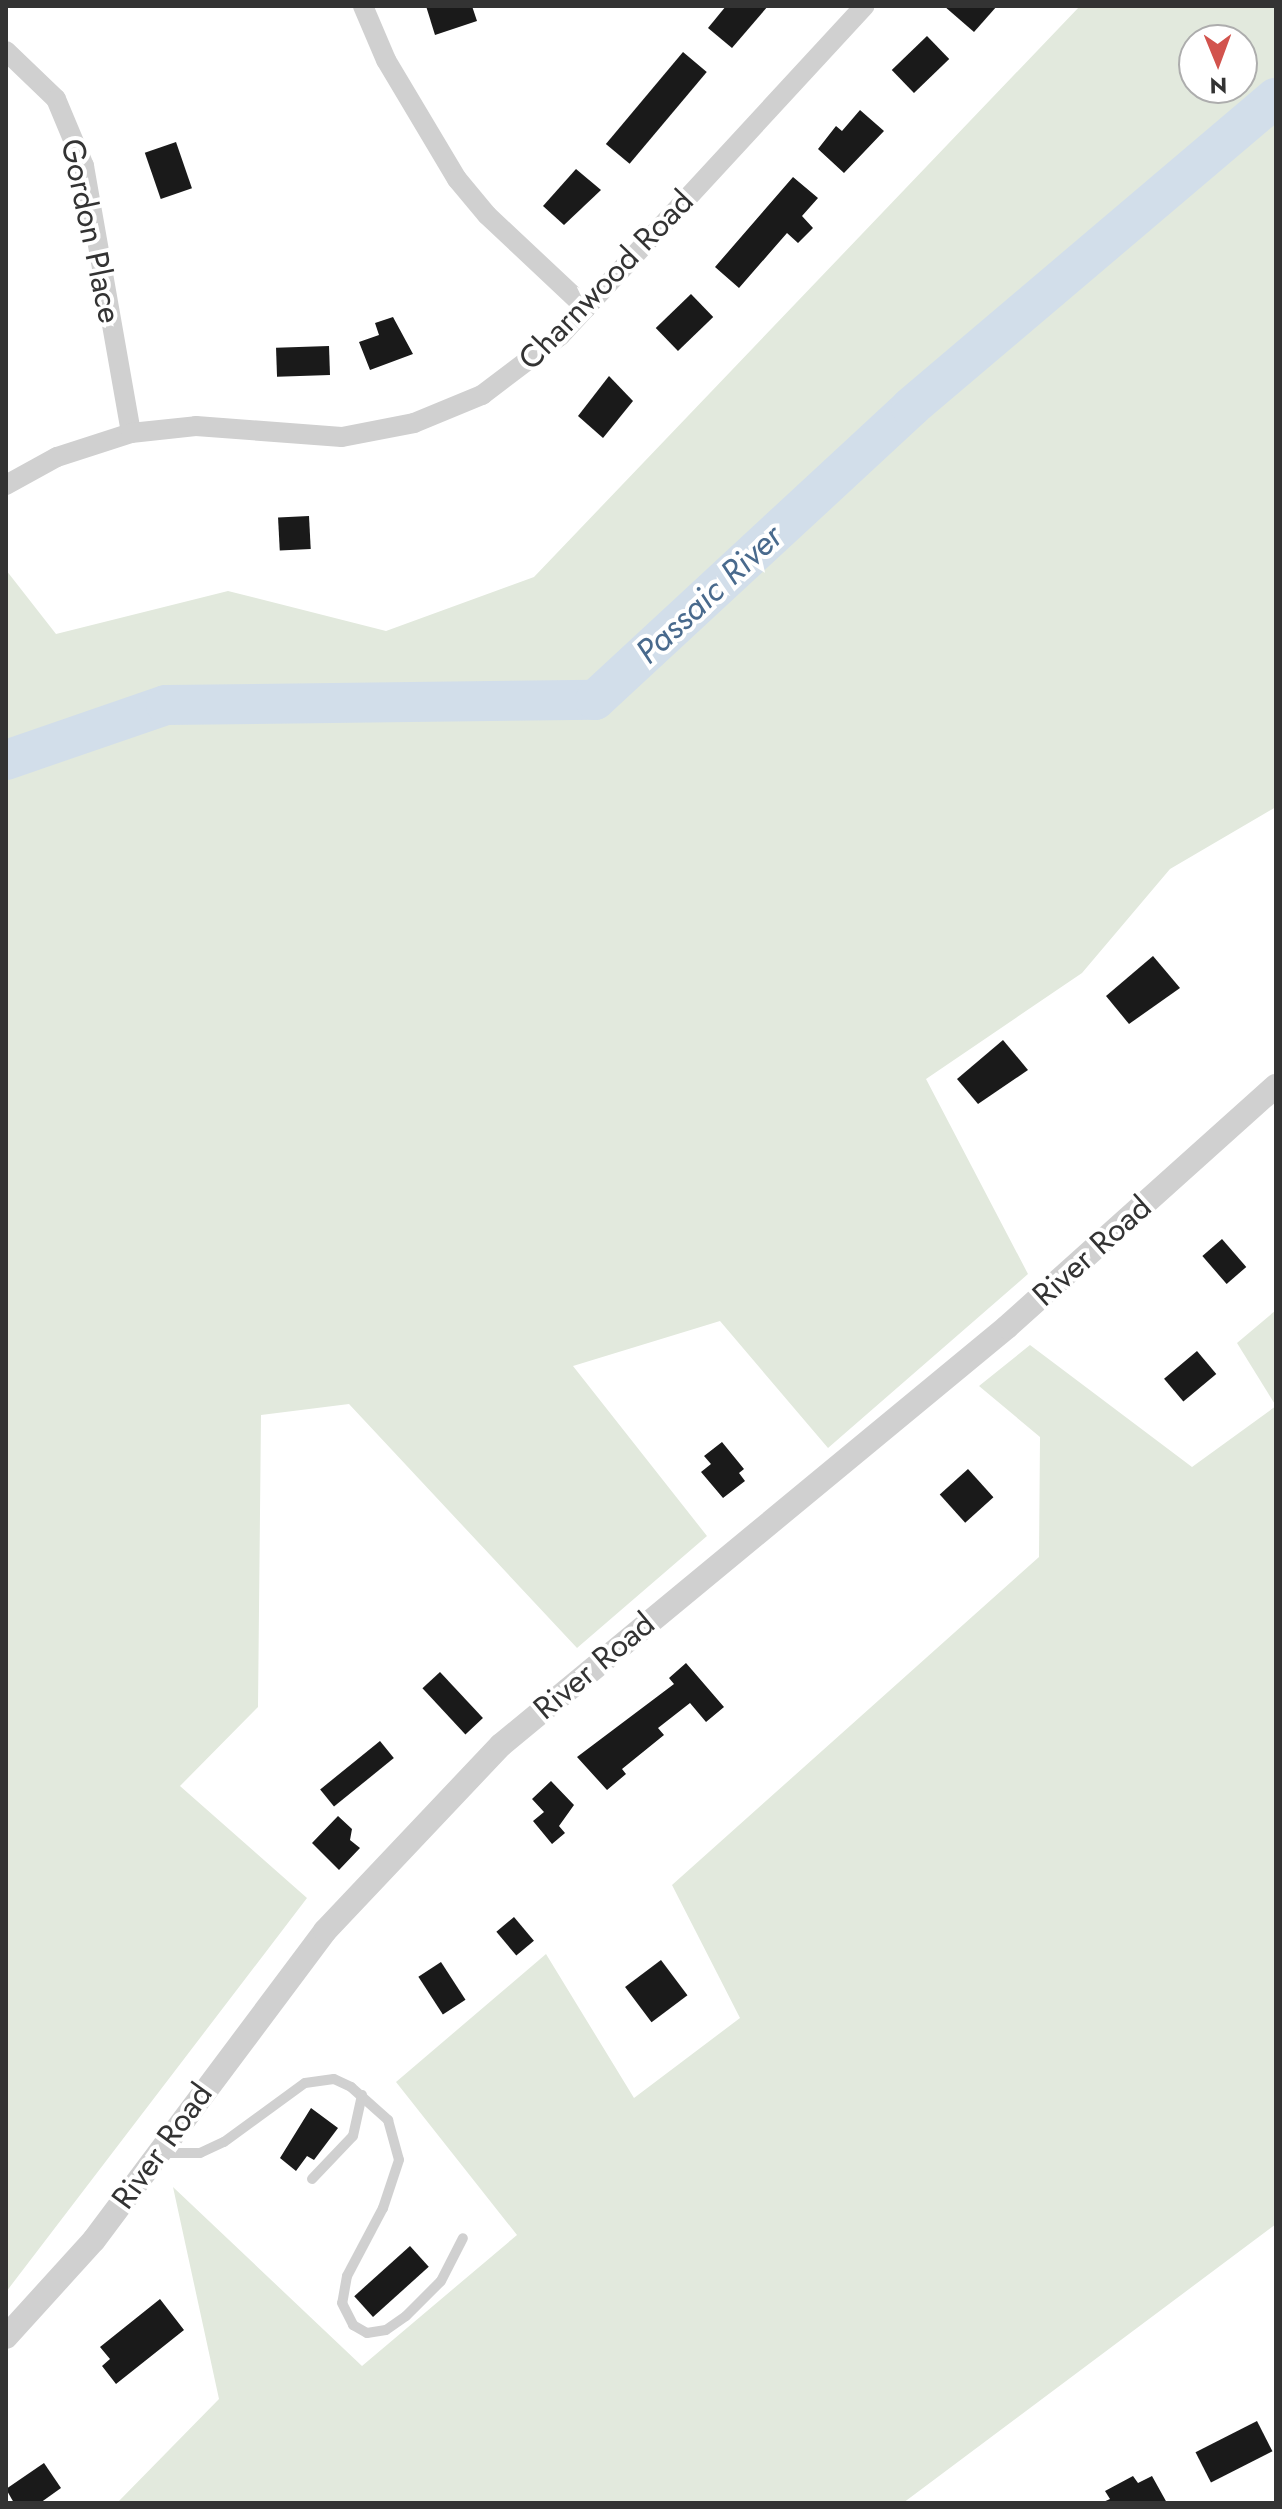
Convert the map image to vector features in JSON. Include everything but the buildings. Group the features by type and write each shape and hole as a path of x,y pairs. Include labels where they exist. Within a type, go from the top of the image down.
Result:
{"street":[{"path":"363,6 386,60 457,179 487,215 586,308"},
{"name":"Charnwood Road","path":"6,485 57,457 131,433 196,426 306,438 414,423 513,376 586,308 852,10"},
{"name":"Gordon Place","path":"6,51 56,99 84,166 131,433"},
{"name":"River Road","path":"6,2337 94,2240 325,1931 501,1745 1007,1327 1276,1086"}],"lane":[{"path":"157,2153 200,2153 224,2142 305,2083 334,2079 362,2095 388,2120 399,2160 383,2208 347,2276 342,2303 353,2325 367,2333 386,2330 406,2316 441,2281 463,2238"},
{"path":"312,2179 353,2136 362,2095"}],"shaded area":[{"path":"1080,6 1276,6 1276,807 1170,869 1082,973 926,1079 1028,1274 828,1448 720,1321 573,1366 707,1536 577,1648 349,1404 261,1415 258,1707 180,1786 307,1898 6,2292 6,570 56,634 228,591 386,631 534,577"},
{"path":"1276,1310 1276,1406 1237,1343"},
{"path":"1030,1345 1192,1467 1276,1406 1276,2224 903,2503 117,2503 219,2399 173,2187 362,2366 517,2235 396,2082 546,1954 634,2098 740,2018 672,1885 1039,1557 1040,1437 979,1386"}],"waterway":[{"name":"Passaic River","path":"6,760 166,705 595,700 911,407 1276,98"}]}
